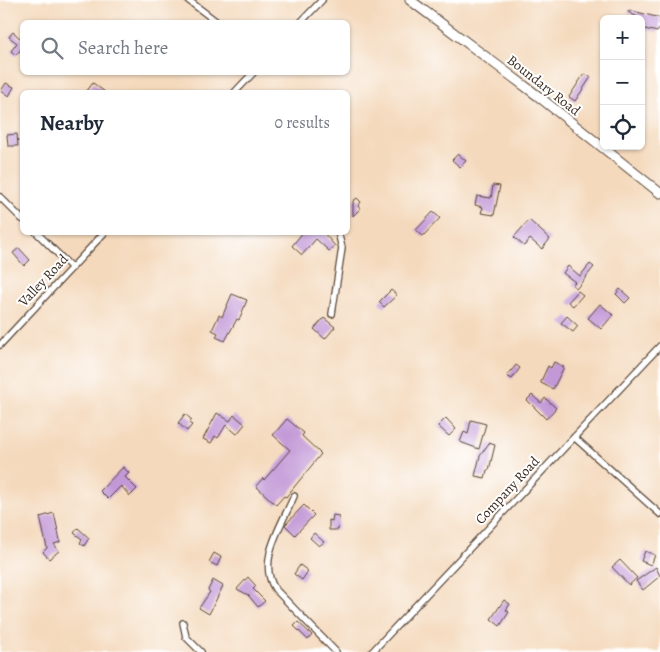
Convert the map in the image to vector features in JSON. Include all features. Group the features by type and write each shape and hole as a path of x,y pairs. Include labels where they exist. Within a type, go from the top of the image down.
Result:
{"main road":[{"name":"Boundary Road","path":"410,0 538,96 660,193"}],"street":[{"path":"188,0 214,20"},
{"path":"303,20 322,0"},
{"path":"237,90 251,75"},
{"path":"0,197 20,217"},
{"path":"39,235 72,268"},
{"name":"Valley Road","path":"0,345 102,235"},
{"path":"332,314 342,248 339,235"},
{"name":"Company Road","path":"372,652 660,346"},
{"path":"574,437 660,514"},
{"path":"294,496 269,556 270,580 275,589 336,652"},
{"path":"183,623 186,637 201,652"}],"building":[{"path":"629,10 660,18 660,28 657,32 645,29 645,15 634,15 628,12"},
{"path":"13,32 20,38 20,50 16,55 11,51 17,43 9,37"},
{"path":"584,74 591,77 575,101 569,97"},
{"path":"6,83 14,87 9,96 1,91"},
{"path":"93,83 102,90 88,90"},
{"path":"17,134 18,146 8,146 7,135"},
{"path":"458,154 466,161 460,167 452,160"},
{"path":"493,185 500,186 494,215 481,213 483,207 475,205 477,196 491,198"},
{"path":"357,198 361,202 358,206 360,209 353,216 353,201"},
{"path":"433,212 440,218 423,236 416,230"},
{"path":"529,220 550,239 542,249 530,239 524,246 514,237"},
{"path":"301,235 326,235 335,246 329,251 316,239 302,255 292,246"},
{"path":"19,248 30,260 24,266 13,253"},
{"path":"590,264 594,267 577,288 572,285 575,282 563,273 568,266 580,276"},
{"path":"620,289 630,298 625,303 616,294"},
{"path":"391,290 397,295 384,307 379,302"},
{"path":"578,291 583,295 573,306 568,302"},
{"path":"232,294 247,300 239,320 237,319 225,341 216,337 218,333 212,330 219,315 222,317"},
{"path":"600,304 613,315 601,329 588,318"},
{"path":"567,316 578,326 573,332 561,323"},
{"path":"324,318 335,327 325,339 314,329"},
{"path":"554,362 564,367 553,389 541,383 541,381 548,366 551,368"},
{"path":"516,365 520,368 512,379 507,376"},
{"path":"532,395 541,403 545,398 556,408 546,419 527,400"},
{"path":"217,413 230,421 234,415 245,424 237,434 226,425 218,438 215,436 211,443 203,439"},
{"path":"185,414 192,420 189,423 192,425 187,431 178,423"},
{"path":"446,418 456,429 449,436 438,426"},
{"path":"287,419 304,433 302,436 321,454 286,497 284,496 276,505 256,486 263,478 264,480 290,450 273,435"},
{"path":"471,420 486,424 479,449 460,442 464,432 468,434"},
{"path":"489,443 495,445 489,470 487,470 485,478 475,476 480,456"},
{"path":"123,467 129,473 125,477 137,489 130,496 121,486 108,499 100,491"},
{"path":"304,505 314,515 295,535 285,525"},
{"path":"54,513 60,542 54,544 59,551 49,559 43,552 47,548 40,517"},
{"path":"333,515 339,516 338,530 329,530 329,520 332,521"},
{"path":"78,528 89,538 84,546 80,543 82,539 74,533"},
{"path":"314,533 324,542 319,546 310,538"},
{"path":"645,551 655,555 651,565 641,561"},
{"path":"214,553 221,557 217,566 209,562"},
{"path":"620,560 637,578 629,585 612,567"},
{"path":"300,565 308,571 302,580 294,574"},
{"path":"656,567 660,576 643,590 636,581"},
{"path":"248,577 256,586 253,589 265,601 258,607 248,595 237,589"},
{"path":"213,580 223,586 209,614 199,608 210,592 208,590"},
{"path":"504,600 510,604 506,610 509,612 500,626 491,619"},
{"path":"298,622 312,635 308,640 294,626"}]}
